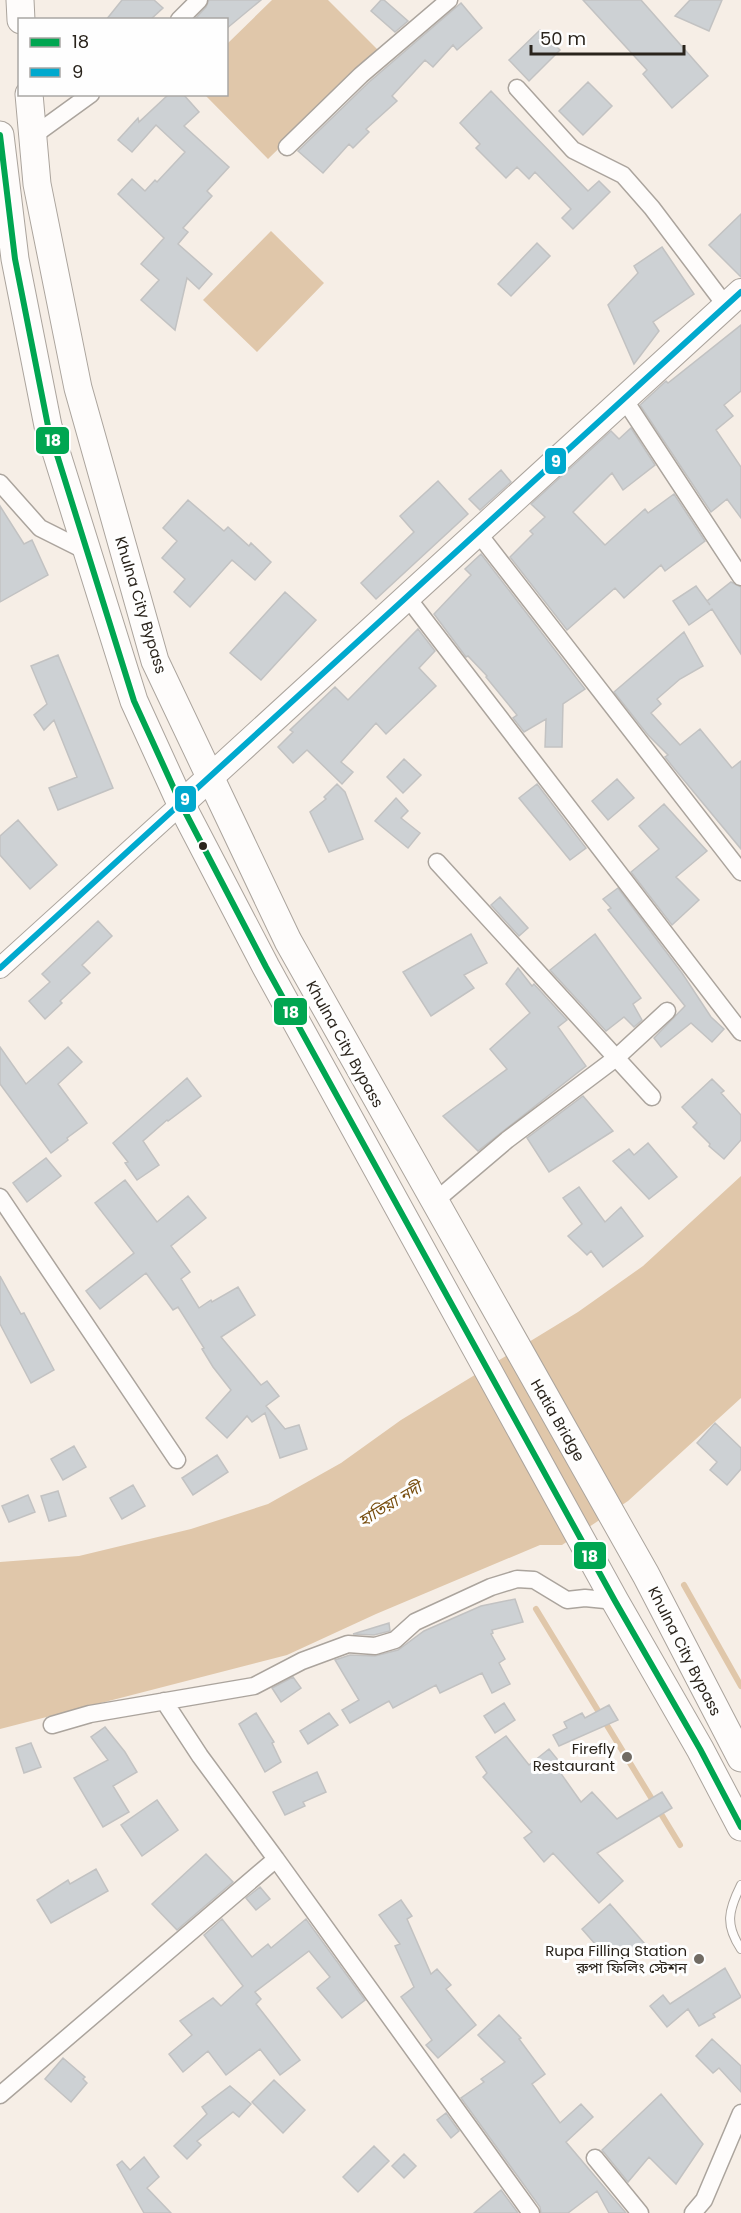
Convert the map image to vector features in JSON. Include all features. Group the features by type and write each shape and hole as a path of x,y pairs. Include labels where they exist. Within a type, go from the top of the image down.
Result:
{"highway":[{"path":"20,0 21,18"},
{"name":"Khulna City Bypass","path":"29,96 38,184 78,388 154,661 288,941 470,1265"},
{"path":"0,135 15,259 48,426 134,701 181,804 266,968 613,1598 700,1749 741,1827"},
{"name":"Hatia Bridge","path":"470,1265 646,1575"},
{"name":"Khulna City Bypass","path":"646,1575 741,1758"}],"main road":[{"path":"181,804 733,299"}],"street":[{"path":"181,18 199,0"},
{"path":"287,147 361,75 449,0"},
{"path":"517,88 573,150 623,175 733,299"},
{"path":"33,136 88,96"},
{"path":"624,399 741,577"},
{"path":"0,483 40,528 87,552"},
{"path":"477,533 741,872"},
{"path":"407,597 741,1032"},
{"path":"0,968 181,804"},
{"path":"437,862 652,1097"},
{"path":"434,1202 507,1140 616,1058 667,1011"},
{"path":"0,1197 177,1461"},
{"path":"52,1725 90,1714 254,1686 302,1661 348,1644 375,1646 395,1640 415,1622 491,1587 518,1579 534,1580 567,1600 613,1598"},
{"path":"164,1701 200,1756 531,2213"},
{"path":"0,2095 276,1859"},
{"path":"693,2213 704,2200 741,2113"},
{"path":"596,2158 640,2213"}],"lane":[{"path":"741,1885 730,1910 729,1922 733,1938 741,1950"}],"water":[{"path":"272,0 328,0 379,51 268,159 206,96 228,96 228,43"},
{"path":"271,231 324,283 257,352 203,300"},
{"name":"হাতিয়া নদী","path":"741,1176 741,1398 628,1501 562,1545 540,1545 376,1614 287,1655 0,1729 0,1562 79,1556 191,1529 268,1504 341,1463 401,1420 578,1312 643,1266"}],"building":[{"path":"122,0 154,0 163,8 152,18 108,18"},
{"path":"209,0 261,0 228,27 228,18 196,18"},
{"path":"381,0 384,0 408,21 395,32 371,11"},
{"path":"583,0 641,0 708,76 672,108 643,74 647,70"},
{"path":"690,0 722,0 709,31 675,16"},
{"path":"461,3 482,28 457,50 453,45 433,67 425,60 392,96 397,101 366,129 369,132 353,148 349,144 323,173 298,151 368,83"},
{"path":"540,30 560,50 529,81 509,60"},
{"path":"588,82 612,106 583,135 559,111"},
{"path":"491,91 588,191 599,181 610,192 573,229 562,218 571,209 535,172 529,179 517,167 506,178 476,148 480,144 460,123"},
{"path":"167,96 185,96 199,112 184,126 229,167 207,191 212,196 183,228 188,232 178,244 212,274 199,289 187,278 175,330 141,300 159,280 141,264 164,238 118,194 132,179 145,191 155,180 157,182 185,152 156,125 132,152 118,140 138,118 139,122"},
{"path":"741,214 741,277 709,245"},
{"path":"537,243 550,256 511,296 498,284"},
{"path":"662,247 694,294 653,322 659,331 634,364 608,305 638,273 634,266"},
{"path":"741,325 741,391 724,405 733,416 716,430 741,467 741,518 727,499 711,512 640,405 666,381 668,383"},
{"path":"631,428 655,465 623,490 612,473 573,512 605,545 645,509 648,513 674,494 705,541 665,571 661,565 624,598 615,588 567,630 510,557 533,534 530,531 545,517 531,504 611,431 619,439"},
{"path":"501,470 511,482 480,510 469,499"},
{"path":"438,481 468,514 376,599 361,583 414,532 400,516"},
{"path":"188,500 224,531 228,527 249,546 251,543 271,562 255,580 232,560 190,607 174,592 185,579 162,558 177,541 163,528"},
{"path":"0,506 24,544 32,540 48,575 0,602"},
{"path":"481,554 585,689 563,704 562,747 545,747 546,719 524,732 513,718 517,715 487,676 468,656 466,657 434,614 471,575 465,569"},
{"path":"731,582 741,587 741,654 712,609 689,625 673,601 696,586 707,601"},
{"path":"285,592 316,620 261,680 230,653"},
{"path":"418,629 435,651 419,668 436,686 386,734 376,723 341,762 353,772 342,784 307,750 293,763 278,747 293,732 290,730 335,687 348,700"},
{"path":"684,632 703,666 680,679 657,699 661,704 651,713 680,745 700,729 732,768 741,761 741,849 665,757 668,755 648,735 614,692"},
{"path":"58,655 113,788 58,810 49,788 77,777 54,720 44,730 34,715 47,704 31,666"},
{"path":"404,759 421,775 403,793 387,777"},
{"path":"617,779 634,798 608,820 592,801"},
{"path":"337,784 345,792 363,839 329,852 310,812 326,799 324,797"},
{"path":"537,784 586,848 570,860 519,798"},
{"path":"396,798 408,811 401,818 420,833 408,848 375,821"},
{"path":"664,804 707,851 676,877 699,900 672,925 631,872 659,849 639,826"},
{"path":"18,820 57,865 30,889 0,855 0,836"},
{"path":"618,888 682,973 711,1017 724,1029 712,1042 691,1023 661,1047 654,1038 685,1006 608,910 611,908 603,899"},
{"path":"500,897 528,928 519,936 491,905"},
{"path":"98,921 112,936 82,965 90,973 60,1001 62,1003 45,1019 29,1001 50,982 42,974"},
{"path":"471,934 487,963 464,975 474,988 431,1016 403,972"},
{"path":"595,934 641,998 633,1004 642,1020 634,1027 624,1017 606,1031 550,970"},
{"path":"518,968 532,986 534,984 567,1020 558,1027 586,1066 478,1151 443,1116 507,1069 490,1049 530,1013 506,984"},
{"path":"0,1047 26,1084 68,1047 82,1062 58,1084 87,1123 51,1153 0,1084"},
{"path":"187,1078 201,1096 167,1120 143,1141 159,1165 137,1180 125,1163 128,1162 113,1143"},
{"path":"712,1079 724,1091 721,1093 741,1115 741,1140 724,1159 693,1127 697,1123 682,1107"},
{"path":"583,1096 613,1131 549,1172 527,1138"},
{"path":"648,1143 677,1177 649,1199 613,1161 629,1149 634,1155"},
{"path":"46,1158 61,1176 27,1202 13,1183"},
{"path":"125,1180 157,1222 188,1196 206,1218 171,1246 190,1272 181,1279 199,1308 238,1287 255,1315 221,1337 261,1385 267,1381 279,1396 266,1406 285,1429 299,1425 307,1449 280,1458 265,1413 252,1422 247,1416 227,1438 206,1418 231,1390 213,1367 178,1307 173,1310 146,1273 100,1309 86,1291 134,1253 95,1203"},
{"path":"579,1187 605,1222 621,1207 643,1236 603,1267 591,1251 587,1255 568,1236 582,1224 563,1198"},
{"path":"0,1276 21,1314 24,1313 54,1370 31,1383 0,1324"},
{"path":"715,1423 741,1448 741,1469 727,1485 710,1470 717,1462 697,1443"},
{"path":"74,1446 86,1467 63,1480 51,1459"},
{"path":"217,1455 228,1472 193,1495 182,1478"},
{"path":"133,1485 145,1506 122,1519 110,1498"},
{"path":"58,1491 66,1516 49,1521 41,1496"},
{"path":"28,1495 35,1512 9,1522 2,1506"},
{"path":"515,1599 523,1622 492,1630 491,1634 505,1659 499,1663 510,1684 492,1693 482,1673 440,1693 436,1685 393,1708 389,1701 350,1723 342,1710 359,1700 335,1660 350,1655 375,1656 398,1650 424,1631 481,1606"},
{"path":"389,1623 390,1631 374,1635 353,1634"},
{"path":"293,1677 301,1688 281,1702 272,1688"},
{"path":"504,1703 515,1720 495,1733 484,1716"},
{"path":"609,1705 618,1720 559,1746 553,1735 567,1728 564,1722 582,1713 585,1718"},
{"path":"256,1713 274,1742 272,1743 281,1762 265,1772 239,1724"},
{"path":"329,1713 338,1725 308,1744 300,1731"},
{"path":"105,1727 125,1752 137,1772 113,1786 129,1812 103,1827 74,1778 108,1760 91,1737"},
{"path":"506,1736 529,1765 549,1749 562,1765 557,1768 581,1802 592,1792 617,1819 662,1792 672,1808 597,1853 623,1881 599,1903 553,1853 544,1862 524,1838 532,1832 483,1777 487,1773 476,1757"},
{"path":"31,1743 41,1767 24,1773 16,1748"},
{"path":"317,1772 326,1792 303,1802 305,1806 285,1815 273,1792"},
{"path":"157,1800 178,1830 142,1856 121,1825"},
{"path":"206,1854 233,1882 177,1930 152,1904"},
{"path":"96,1869 108,1891 51,1923 37,1900 68,1880 70,1884"},
{"path":"260,1887 270,1899 256,1910 246,1898"},
{"path":"401,1900 412,1916 407,1919 431,1974 437,1969 451,1985 446,1989 476,2025 438,2058 426,2045 432,2040 401,1997 414,1987 395,1946 400,1944 379,1915"},
{"path":"610,1904 644,1943 616,1968 582,1929"},
{"path":"222,1919 252,1957 268,1944 271,1948 306,1919 365,2000 342,2018 317,1988 330,1977 309,1951 255,1992 261,1999 256,2004 300,2060 280,2075 260,2049 226,2075 208,2051 183,2072 169,2054 192,2035 180,2021 213,1998 221,2006 243,1986 204,1935"},
{"path":"725,1968 741,1997 713,2014 715,2017 699,2026 688,2009 667,2027 650,2006 663,1995 670,2004"},
{"path":"499,2015 521,2038 519,2039 545,2074 532,2084 560,2123 581,2104 593,2117 566,2142 626,2213 609,2213 597,2191 568,2213 541,2213 540,2207 461,2098 484,2082 481,2079 505,2062 478,2035"},
{"path":"712,2039 741,2066 741,2092 719,2068 713,2073 696,2056"},
{"path":"63,2058 85,2077 83,2079 87,2083 71,2102 45,2079"},
{"path":"274,2080 305,2110 283,2133 252,2102"},
{"path":"230,2086 251,2104 239,2117 233,2112 197,2141 201,2145 187,2159 174,2146 207,2114 202,2107"},
{"path":"661,2094 703,2144 676,2184 649,2157 628,2182 602,2150"},
{"path":"446,2113 459,2131 451,2138 437,2120"},
{"path":"374,2146 389,2161 358,2192 343,2177"},
{"path":"404,2154 416,2166 404,2178 392,2166"},
{"path":"144,2157 159,2177 147,2188 171,2213 144,2213 117,2165 122,2161 130,2170"},
{"path":"501,2190 518,2213 474,2213"}],"waterway":[{"path":"684,1585 741,1686"},
{"path":"536,1609 680,1845"}],"transit line":[{"name":"18","path":"0,135 15,259 48,426 134,701 181,804 266,967 615,1601 700,1749 741,1827"},
{"name":"9","path":"0,968 741,292"}],"place":[{"name":"Firefly Restaurant","path":"627,1757"},
{"name":"Rupa Filling Station রুপা ফিলিং স্টেশন","path":"699,1959"}]}
